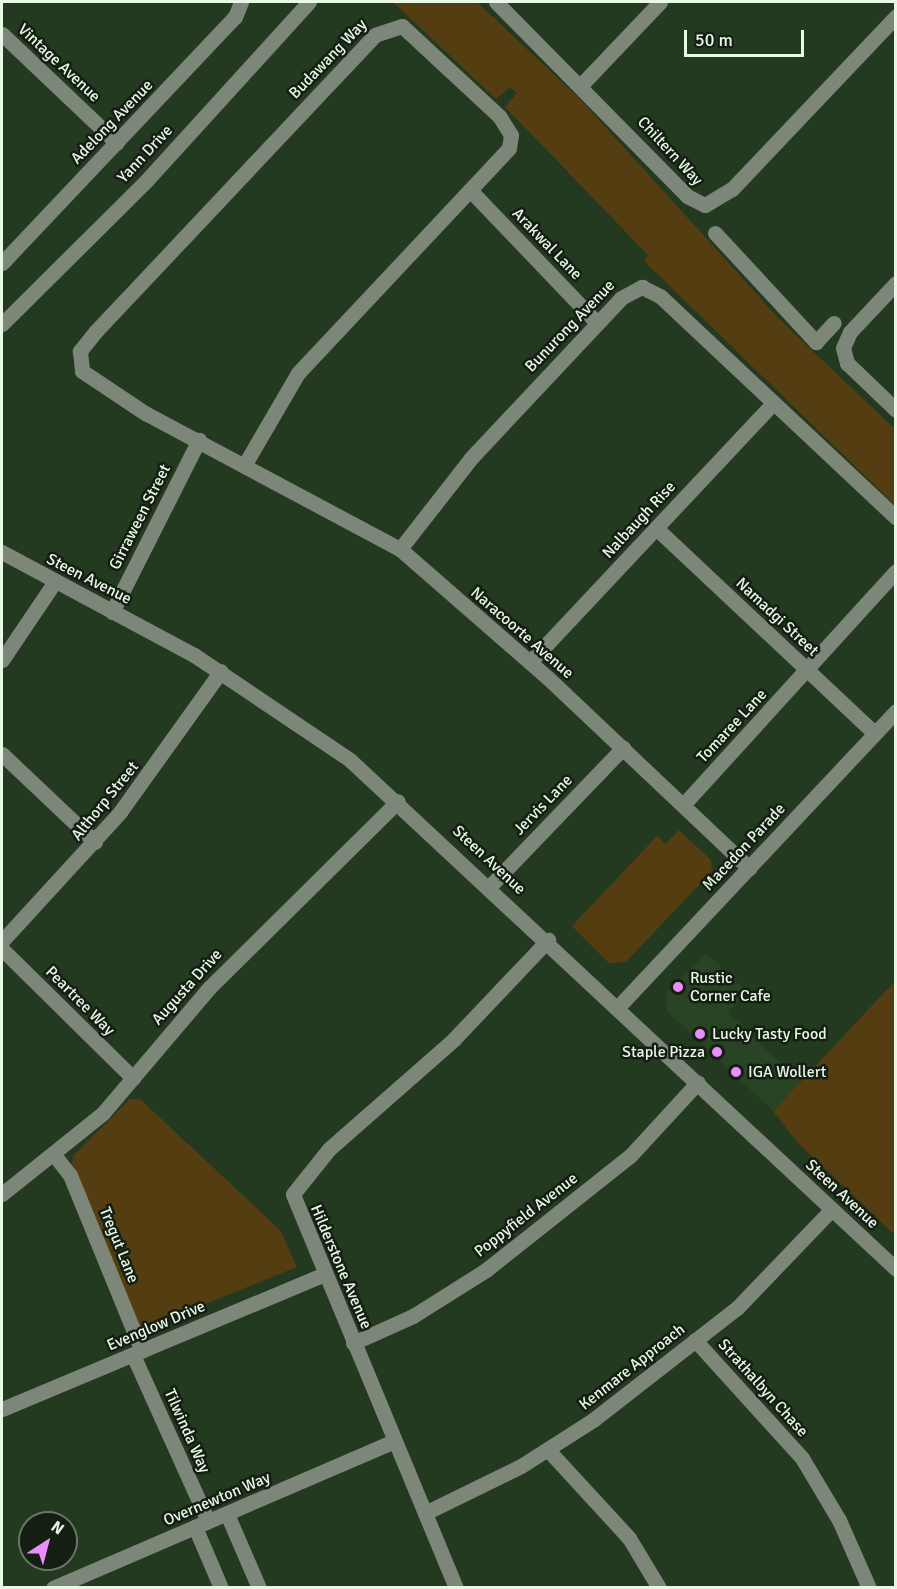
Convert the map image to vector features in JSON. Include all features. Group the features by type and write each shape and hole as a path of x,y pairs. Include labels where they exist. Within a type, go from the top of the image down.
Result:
{"street":[{"name":"Adelong Avenue","path":"2,264 235,17 241,2"},
{"name":"Yann Drive","path":"2,324 146,181 309,2"},
{"name":"Chiltern Way","path":"496,2 582,84 687,196 696,203 713,204 896,16"},
{"path":"582,84 660,2"},
{"name":"Budawang Way","path":"397,25 408,30 508,126 509,148 470,190 298,373 244,464 94,382 82,371 80,351 382,29 397,25"},
{"name":"Vintage Avenue","path":"2,34 117,143"},
{"name":"Arakwal Lane","path":"470,190 597,323"},
{"path":"715,233 816,342 834,323"},
{"path":"896,283 850,332 843,348 847,363 896,410"},
{"name":"Bunurong Avenue","path":"400,549 456,474 597,323 632,290 652,291 896,518"},
{"name":"Nalbaugh Rise","path":"530,662 773,403"},
{"name":"Girraween Street","path":"112,612 200,440"},
{"name":"Naracoorte Avenue","path":"244,464 400,549 530,662 749,868"},
{"name":"Namadgi Street","path":"656,528 874,733"},
{"name":"Steen Avenue","path":"2,552 54,583 221,671 303,725 398,801 896,1269"},
{"name":"Tomaree Lane","path":"682,805 896,571"},
{"path":"2,660 54,583"},
{"name":"Althorp Street","path":"2,941 95,842 221,671"},
{"name":"Macedon Parade","path":"618,1007 896,711"},
{"name":"Jervis Lane","path":"490,886 623,748"},
{"path":"2,754 95,842"},
{"name":"Augusta Drive","path":"2,1194 55,1156 133,1078 210,987 398,801"},
{"name":"Hilderstone Avenue","path":"456,1587 293,1200 299,1181 358,1121 461,1032 548,940"},
{"name":"Peartree Way","path":"2,949 133,1078"},
{"name":"Poppyfield Avenue","path":"353,1343 413,1316 486,1270 630,1156 698,1082"},
{"name":"Tregut Lane","path":"55,1156 70,1175 137,1353"},
{"name":"Kenmare Approach","path":"424,1513 549,1451 762,1286 832,1209"},
{"name":"Evenglow Drive","path":"2,1410 324,1274"},
{"name":"Strathalbyn Chase","path":"695,1340 802,1458 839,1520 869,1587"},
{"name":"Tilwinda Way","path":"137,1353 202,1524 220,1587"},
{"name":"Overnewton Way","path":"53,1587 394,1441"},
{"path":"549,1451 629,1538 659,1587"},
{"path":"227,1514 259,1587"}],"shaded area":[{"path":"393,2 477,2 580,99 782,322 895,429 895,505 644,261 648,255 505,107 517,93 510,87 496,99"},
{"path":"679,830 711,860 712,871 626,962 609,963 572,926 657,836 665,844"},
{"path":"706,953 747,992 728,1013 800,1082 773,1111 667,1011 666,994"},
{"path":"895,981 895,1235 797,1142 773,1111"},
{"path":"130,1099 140,1099 280,1230 297,1267 141,1330 72,1165 73,1156"}],"place":[{"name":"Rustic Corner Cafe","path":"678,987"},
{"name":"Lucky Tasty Food","path":"700,1034"},
{"name":"Staple Pizza","path":"717,1052"},
{"name":"IGA Wollert","path":"736,1072"}]}
